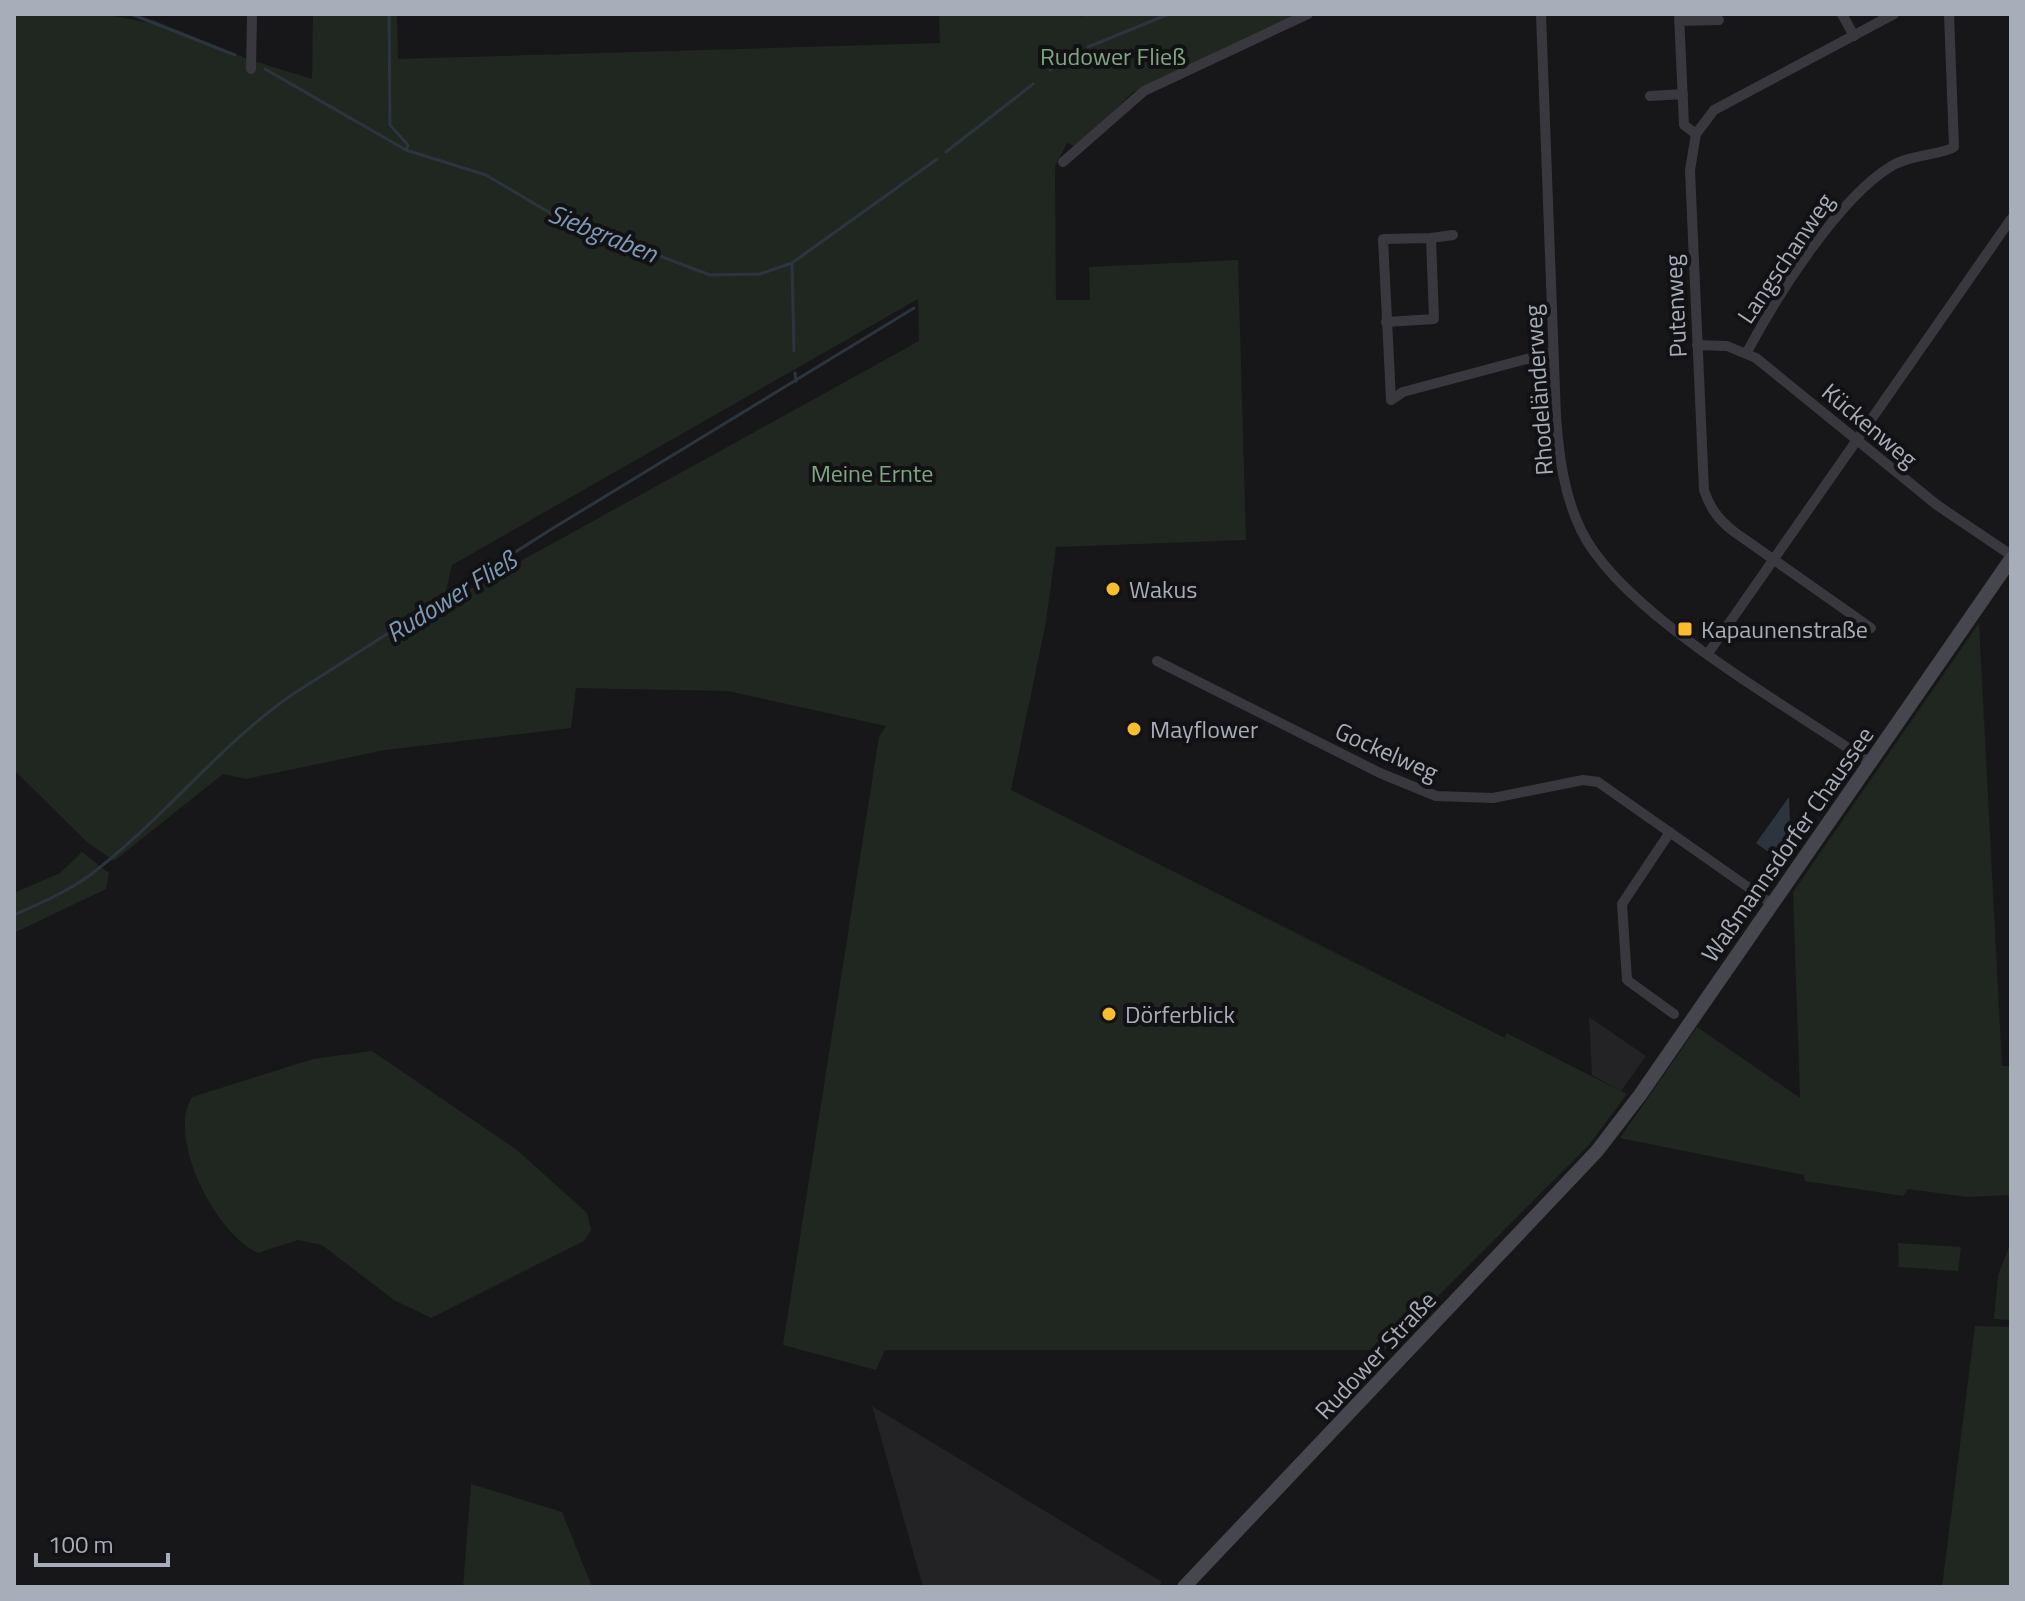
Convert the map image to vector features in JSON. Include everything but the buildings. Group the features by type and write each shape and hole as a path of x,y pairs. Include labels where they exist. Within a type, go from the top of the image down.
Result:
{"street":[{"path":"251,69 252,14"},
{"path":"1063,162 1144,91 1308,14"},
{"name":"Rhodeländerweg","path":"1541,14 1553,352 1561,464 1566,492 1582,532 1603,565 1626,588 1709,652 1870,763"},
{"path":"1842,14 1854,36"},
{"path":"1719,20 1679,18 1684,125 1696,134 1705,119 1725,103 1894,14"},
{"name":"Langschanweg","path":"1747,352 1761,325 1851,196 1903,160 1954,147 1949,14"},
{"path":"1650,96 1683,94"},
{"name":"Putenweg","path":"1696,134 1690,170 1704,490 1718,518 1871,628"},
{"path":"1709,652 2011,219"},
{"path":"1453,235 1383,239 1391,400 1403,392 1553,352"},
{"path":"1386,322 1434,319 1431,238"},
{"name":"Kückenweg","path":"1697,345 1727,346 1747,352 1773,369 1937,505 2011,557"},
{"name":"Waßmannsdorfer Chaussee","path":"1597,1151 2011,557"},
{"name":"Gockelweg","path":"1157,661 1424,793 1451,799 1493,798 1591,780 1772,904"},
{"path":"1670,832 1622,904 1627,980 1674,1014"},
{"name":"Rudower Straße","path":"1187,1586 1597,1151"}],"shaded area":[{"path":"1789,797 1791,849 1782,862 1756,843"},
{"path":"1589,1017 1646,1056 1621,1091 1592,1075"},
{"path":"872,1406 1162,1582 1158,1587 923,1587"}],"green space":[{"name":"Meine Ernte","path":"14,14 103,14 150,23 153,20 248,59 312,79 313,14 397,14 398,59 940,43 939,14 1078,14 1080,17 1087,14 1303,14 1133,92 1076,147 1067,143 1055,166 1056,300 1090,300 1089,267 1238,260 1246,540 1056,547 1046,622 1011,790 1505,1038 1506,1033 1627,1094 1589,1145 1384,1350 885,1350 876,1370 783,1345 879,737 886,726 728,691 576,688 571,728 385,750 246,779 223,774 114,861 87,842 14,770","holes":["918,299 919,341 443,604 452,565"]},
{"path":"1979,623 2002,1066 2011,1066 2011,1203 2008,1195 1967,1197 1908,1189 1903,1196 1805,1181 1804,1175 1620,1138 1697,1027 1800,1098 1793,892"},
{"path":"82,852 109,873 106,889 14,933 14,893 60,873"},
{"path":"372,1051 517,1150 587,1213 591,1230 584,1241 431,1318 394,1300 322,1245 298,1240 258,1253 242,1243 212,1206 190,1159 185,1136 186,1114 192,1097 313,1059"},
{"path":"2011,1242 2011,1320 1994,1319 1998,1275"},
{"path":"1898,1243 1961,1247 1958,1271 1899,1267"},
{"path":"1975,1326 2011,1327 2011,1587 1942,1587"},
{"path":"471,1484 562,1512 592,1587 463,1587"}],"waterway":[{"name":"Siebgraben","path":"131,14 235,55"},
{"path":"389,14 390,125 408,145 406,150"},
{"name":"Rudower Fließ","path":"1088,47 1169,14"},
{"name":"Siebgraben","path":"1050,70 1081,50"},
{"name":"Siebgraben","path":"265,69 406,150 486,175 557,217 710,275 760,274 792,263 937,159"},
{"name":"Siebgraben","path":"946,152 1033,84"},
{"path":"792,263 794,351"},
{"name":"Rudower Fließ","path":"14,915 63,892 117,854 240,736 293,694 550,530 914,308"},
{"name":"Rudower Fließ","path":"795,373 796,381"}],"place":[{"name":"Wakus","path":"1113,589"},
{"name":"Kapaunenstraße","path":"1685,629"},
{"name":"Mayflower","path":"1134,729"},
{"name":"Dörferblick","path":"1109,1014"}]}
